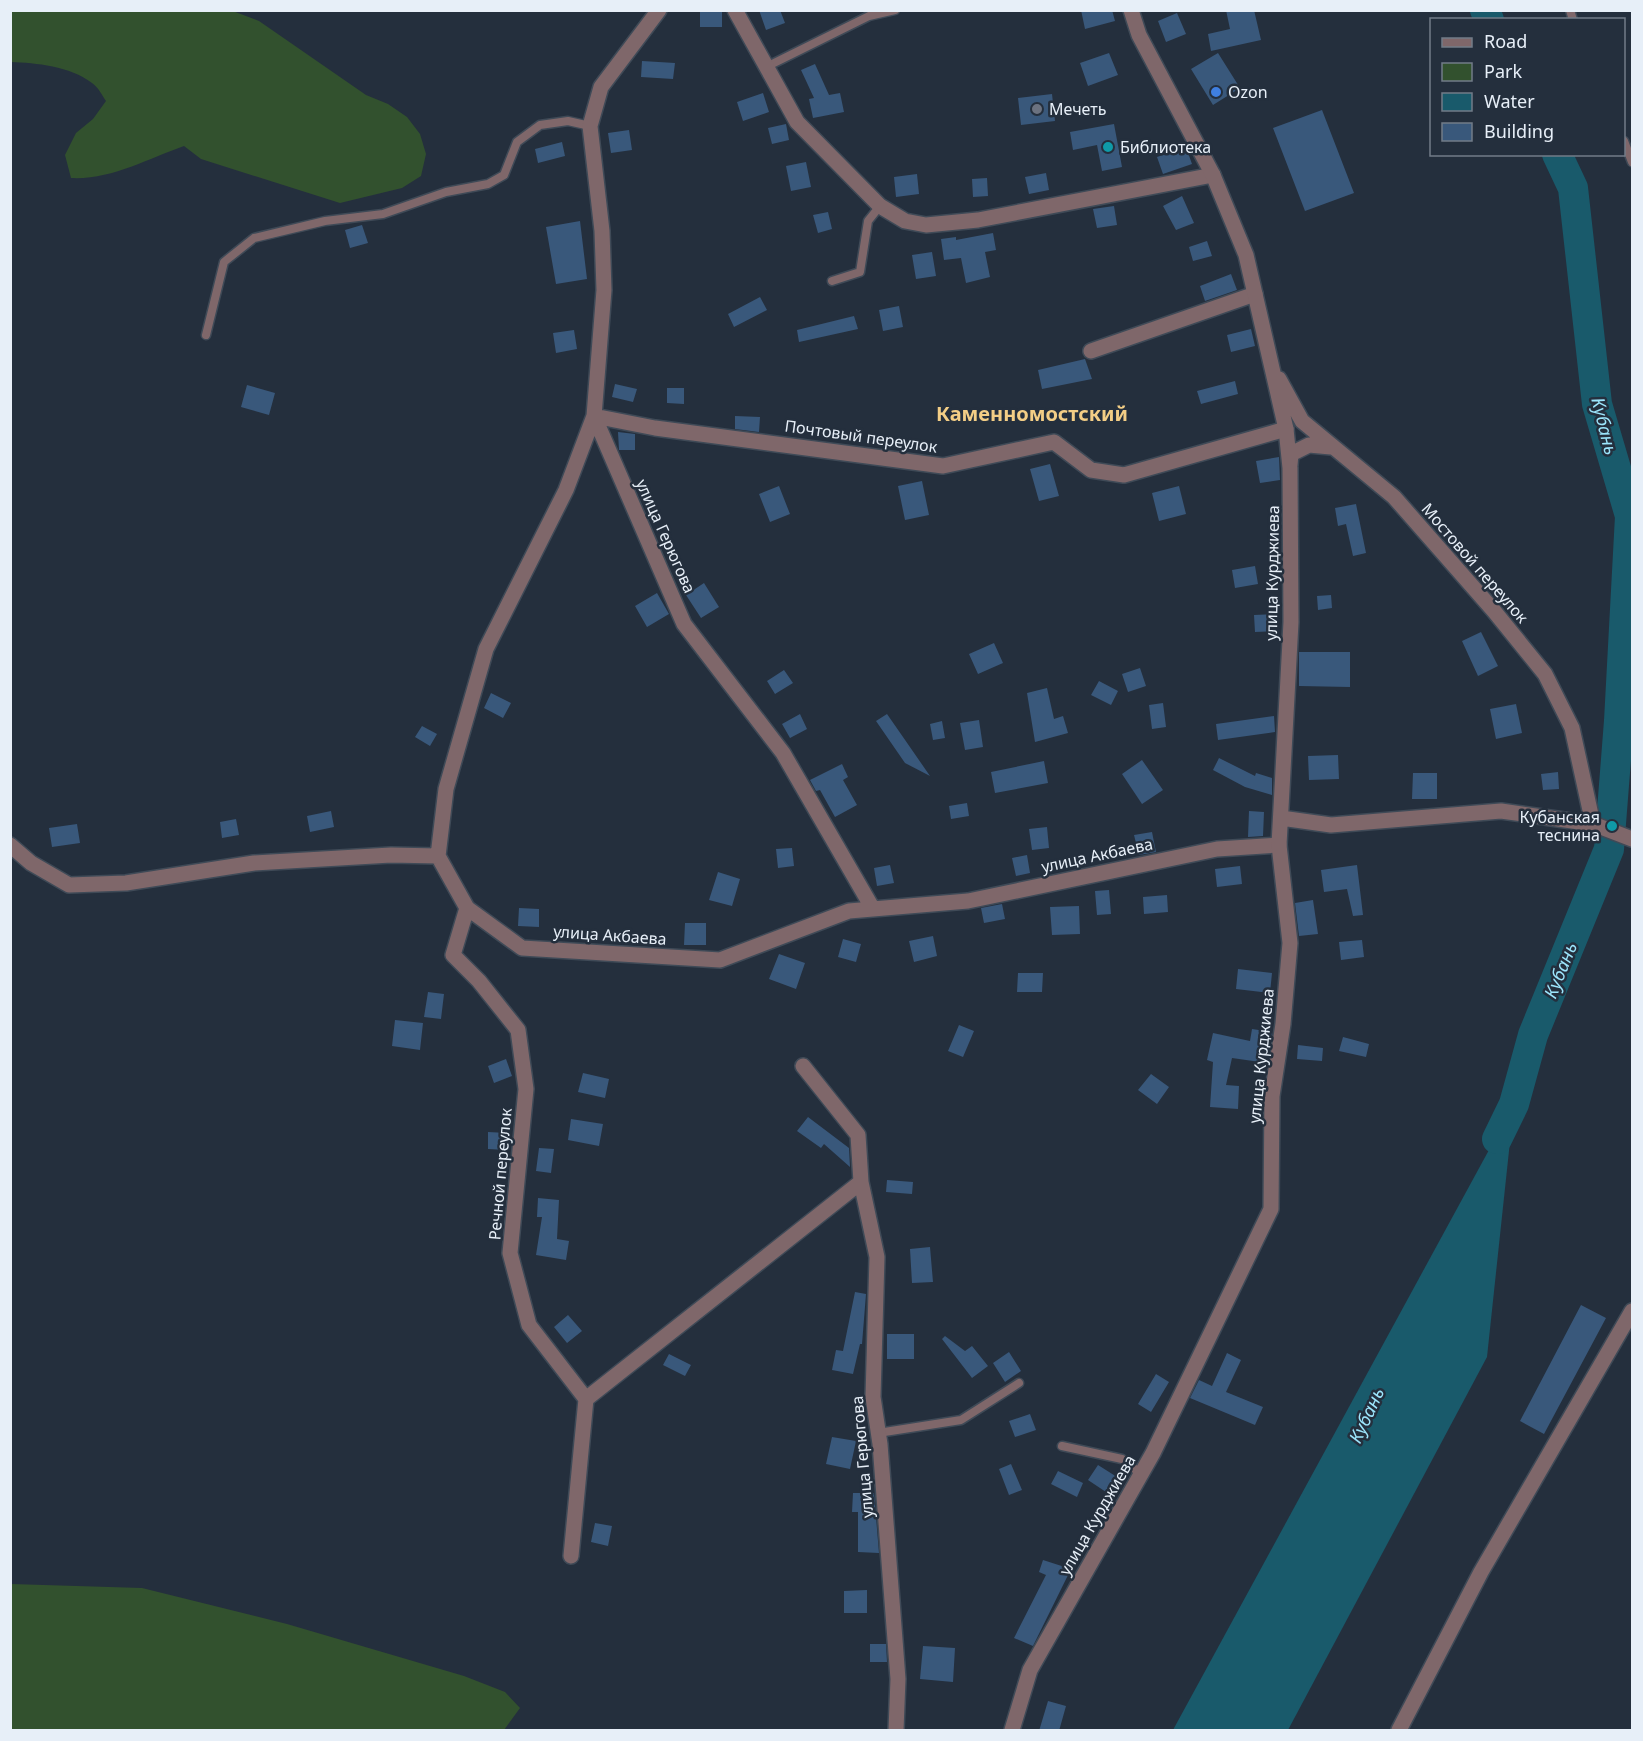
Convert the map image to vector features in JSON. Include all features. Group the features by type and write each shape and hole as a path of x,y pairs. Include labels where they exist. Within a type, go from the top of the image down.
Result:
{"street":[{"path":"590,126 601,87 659,10"},
{"path":"735,10 797,122 880,206 905,220 937,224 978,220 1213,175"},
{"name":"улица Курджиева","path":"1012,1731 1030,1670 1141,1474 1271,1209 1272,1096 1283,1024 1290,943 1279,845 1291,621 1290,468 1286,429 1246,255 1213,175 1139,35 1131,10"},
{"name":"улица Герюгова","path":"590,126 603,231 604,290 594,416 684,624 783,753 873,909"},
{"path":"1092,351 1255,294"},
{"name":"Мостовой переулок","path":"1271,363 1302,421 1394,497 1494,611 1545,674 1572,728 1593,824"},
{"path":"10,845 32,863 69,885 126,883 254,862 391,855 438,856 446,789 486,649 566,490 594,416"},
{"name":"Почтовый переулок","path":"594,416 655,428 943,466 1054,442 1091,470 1124,475 1286,429"},
{"path":"1290,468 1291,454 1309,445 1331,447"},
{"path":"1281,818 1331,825 1501,811 1593,824 1632,839"},
{"name":"улица Акбаева","path":"438,856 468,908 522,948 720,960 849,911 968,901 1216,849 1279,845"},
{"name":"Речной переулок","path":"468,908 453,955 479,981 518,1030 526,1089 510,1253 529,1325 586,1399"},
{"name":"улица Герюгова","path":"803,1066 858,1136 861,1182 878,1257 873,1396 898,1679 896,1731"},
{"path":"571,1556 586,1399 861,1182"},
{"path":"1399,1731 1480,1572 1632,1311"}],"lane":[{"path":"766,67 869,16 895,10"},
{"path":"206,335 224,262 255,238 326,221 383,214 446,192 488,184 504,175 517,142 540,125 568,121 590,126"},
{"path":"1625,146 1632,162"},
{"path":"832,281 860,272 868,221 880,206"},
{"path":"878,1433 961,1420 1019,1383"},
{"path":"1062,1446 1122,1459 1141,1474"}],"green space":[{"path":"11,10 230,10 259,21 366,95 388,104 407,117 420,134 426,154 421,176 402,188 340,203 201,159 184,146 115,172 86,178 71,178 65,155 76,133 93,119 106,101 94,85 74,73 42,65 11,62"},
{"path":"11,1584 142,1588 287,1624 464,1676 505,1692 520,1708 504,1730 11,1730"}],"water":[{"path":"1514,1104 1487,1357 1288,1730 1173,1730"}],"building":[{"path":"700,10 722,10 722,27 700,27"},
{"path":"759,10 780,10 785,23 766,30"},
{"path":"1081,10 1112,10 1115,21 1085,29"},
{"path":"1226,10 1254,10 1261,40 1211,51 1208,34 1230,29"},
{"path":"1177,13 1186,34 1166,42 1158,21"},
{"path":"1109,53 1118,75 1088,86 1080,63"},
{"path":"1218,53 1240,88 1213,105 1191,69"},
{"path":"642,61 675,63 673,79 641,77"},
{"path":"815,64 829,95 840,93 844,112 813,118 809,99 814,98 801,70"},
{"path":"763,93 769,112 743,121 737,102"},
{"name":"Мечеть","path":"1052,94 1055,121 1021,125 1018,98"},
{"path":"1322,110 1354,193 1305,211 1273,128"},
{"path":"786,124 789,140 772,144 768,128"},
{"name":"Библиотека","path":"1114,124 1122,167 1102,171 1097,145 1073,150 1070,132"},
{"path":"629,130 632,150 611,153 608,133"},
{"path":"562,142 565,156 538,163 535,149"},
{"path":"1186,147 1192,164 1163,174 1157,157"},
{"path":"806,162 811,187 791,191 786,166"},
{"path":"1046,173 1049,190 1029,194 1025,177"},
{"path":"917,174 919,194 896,197 894,177"},
{"path":"987,178 988,196 973,197 972,179"},
{"path":"1182,196 1194,223 1176,230 1163,206"},
{"path":"1114,206 1117,225 1097,228 1093,209"},
{"path":"828,212 832,229 818,233 813,215"},
{"path":"580,221 587,279 556,284 546,227"},
{"path":"362,225 368,243 350,248 345,230"},
{"path":"993,233 996,250 985,252 990,277 966,283 961,258 944,260 941,239 956,237 956,240"},
{"path":"1207,241 1212,256 1193,261 1189,247"},
{"path":"932,252 936,276 916,279 912,255"},
{"path":"1231,274 1237,290 1205,301 1200,286"},
{"path":"760,297 767,310 734,327 728,314"},
{"path":"899,306 903,327 883,331 879,310"},
{"path":"854,316 858,329 799,342 797,330"},
{"path":"1251,329 1255,346 1231,352 1227,335"},
{"path":"574,330 577,349 556,353 553,333"},
{"path":"1085,359 1092,379 1042,389 1038,370"},
{"path":"1235,381 1238,394 1201,404 1197,391"},
{"path":"615,384 637,389 633,402 612,397"},
{"path":"247,385 275,393 269,415 241,407"},
{"path":"667,388 684,388 684,404 667,403"},
{"path":"735,416 760,417 759,432 735,429"},
{"path":"618,432 635,434 635,450 619,450"},
{"path":"1279,457 1280,480 1260,483 1256,461"},
{"path":"1050,464 1059,496 1039,501 1030,469"},
{"path":"922,481 929,515 905,520 898,486"},
{"path":"779,486 790,514 770,522 759,494"},
{"path":"1179,486 1186,514 1159,521 1152,493"},
{"path":"1356,504 1366,553 1353,556 1346,524 1338,526 1335,508"},
{"path":"1255,566 1258,584 1235,588 1232,570"},
{"path":"704,583 719,607 701,618 686,595"},
{"path":"657,593 669,614 647,627 635,606"},
{"path":"1331,595 1332,608 1318,610 1317,596"},
{"path":"1275,614 1276,631 1255,632 1254,615"},
{"path":"1481,632 1498,666 1478,676 1462,641"},
{"path":"994,643 1003,663 978,674 969,654"},
{"path":"1299,652 1350,652 1350,687 1299,686"},
{"path":"1140,668 1146,686 1128,692 1122,674"},
{"path":"784,670 793,683 775,694 767,681"},
{"path":"1099,681 1118,691 1111,705 1091,695"},
{"path":"1047,688 1054,719 1063,716 1068,733 1035,742 1027,693"},
{"path":"491,693 511,703 503,718 484,708"},
{"path":"1163,703 1166,727 1152,729 1149,705"},
{"path":"1516,704 1522,733 1496,739 1490,709"},
{"path":"800,714 807,729 790,738 782,724"},
{"path":"887,714 930,776 905,763 876,721"},
{"path":"1274,716 1275,732 1218,740 1216,724"},
{"path":"979,720 983,747 965,750 960,723"},
{"path":"942,721 945,738 933,740 930,724"},
{"path":"422,726 437,734 430,746 415,737"},
{"path":"1338,755 1339,779 1309,780 1308,756"},
{"path":"1219,758 1255,776 1256,773 1272,778 1272,795 1245,787 1213,770"},
{"path":"1142,760 1163,790 1142,804 1122,774"},
{"path":"1044,761 1048,783 995,793 991,772"},
{"path":"842,764 848,777 843,780 857,805 835,817 820,790 816,791 810,780"},
{"path":"1558,772 1559,789 1543,790 1541,774"},
{"path":"1413,773 1437,773 1437,799 1412,799"},
{"path":"967,803 969,816 951,819 949,806"},
{"path":"331,811 334,827 310,832 307,816"},
{"path":"1249,811 1264,812 1263,836 1248,837"},
{"path":"236,819 239,835 222,838 220,822"},
{"path":"77,824 80,843 52,847 49,828"},
{"path":"1047,827 1049,848 1032,850 1029,829"},
{"path":"1152,832 1156,852 1139,855 1134,835"},
{"path":"792,848 794,866 778,868 776,849"},
{"path":"1027,855 1030,873 1016,876 1012,858"},
{"path":"890,865 894,883 877,886 874,868"},
{"path":"1357,865 1363,915 1353,916 1347,889 1324,892 1321,870"},
{"path":"1240,866 1242,884 1217,887 1215,869"},
{"path":"718,872 740,879 732,906 709,900"},
{"path":"1109,890 1111,914 1097,915 1095,891"},
{"path":"1167,895 1168,912 1144,914 1143,897"},
{"path":"1313,900 1318,934 1299,936 1295,903"},
{"path":"1002,904 1005,919 984,923 981,908"},
{"path":"1079,906 1080,934 1052,935 1050,907"},
{"path":"519,908 539,909 539,927 518,926"},
{"path":"685,923 706,923 706,945 684,945"},
{"path":"933,936 937,956 914,962 909,941"},
{"path":"843,939 861,944 856,962 838,957"},
{"path":"1362,940 1364,957 1341,960 1339,942"},
{"path":"779,954 805,963 796,989 769,979"},
{"path":"1238,969 1272,973 1270,993 1236,989"},
{"path":"1018,973 1043,973 1042,992 1017,992"},
{"path":"428,992 444,994 441,1019 424,1017"},
{"path":"395,1020 423,1023 420,1050 392,1046"},
{"path":"959,1025 974,1031 963,1057 948,1051"},
{"path":"1252,1029 1272,1032 1267,1063 1232,1058 1226,1085 1239,1086 1238,1109 1210,1107 1213,1062 1207,1060 1213,1033 1250,1041"},
{"path":"1343,1037 1369,1044 1366,1057 1339,1051"},
{"path":"1298,1045 1323,1048 1322,1061 1297,1059"},
{"path":"506,1059 512,1076 494,1083 488,1066"},
{"path":"583,1073 609,1079 605,1098 578,1092"},
{"path":"1151,1074 1169,1087 1157,1104 1138,1090"},
{"path":"808,1117 849,1148 850,1167 824,1144 821,1148 797,1131"},
{"path":"571,1119 603,1124 599,1146 568,1140"},
{"path":"488,1132 507,1133 507,1150 488,1149"},
{"path":"539,1148 554,1149 551,1173 536,1171"},
{"path":"887,1180 913,1182 912,1194 886,1192"},
{"path":"538,1198 559,1200 557,1239 569,1241 566,1260 536,1255 542,1217 537,1217"},
{"path":"930,1247 933,1282 912,1283 910,1249"},
{"path":"855,1292 866,1294 862,1344 860,1344 853,1374 832,1370 836,1350 843,1351"},
{"path":"1581,1305 1606,1318 1544,1434 1520,1421"},
{"path":"568,1315 582,1331 567,1343 554,1327"},
{"path":"887,1334 914,1334 914,1359 887,1359"},
{"path":"945,1336 965,1351 972,1346 988,1366 972,1378 942,1339"},
{"path":"1009,1352 1021,1371 1005,1382 993,1363"},
{"path":"1227,1353 1241,1360 1226,1392 1263,1407 1255,1425 1190,1398 1199,1380 1212,1386"},
{"path":"669,1354 691,1365 685,1376 663,1365"},
{"path":"1156,1374 1169,1382 1151,1412 1138,1404"},
{"path":"1030,1414 1036,1430 1015,1437 1009,1421"},
{"path":"832,1437 856,1441 850,1469 826,1464"},
{"path":"1011,1464 1022,1490 1009,1495 999,1469"},
{"path":"1098,1465 1117,1477 1106,1492 1088,1480"},
{"path":"1058,1471 1083,1483 1077,1497 1051,1484"},
{"path":"853,1493 874,1493 879,1553 858,1552 858,1512 852,1512"},
{"path":"595,1523 612,1526 608,1546 591,1542"},
{"path":"1043,1560 1071,1569 1033,1646 1014,1638 1046,1575 1039,1572"},
{"path":"867,1590 867,1613 844,1613 844,1591"},
{"path":"870,1644 886,1644 887,1662 870,1662"},
{"path":"923,1646 955,1648 953,1682 920,1679"},
{"path":"1048,1701 1066,1706 1059,1731 1039,1731"}],"waterway":[{"name":"Кубань","path":"1485,10 1488,18"},
{"name":"Кубань","path":"1497,1139 1514,1104 1533,1035 1609,849 1619,721 1630,516 1597,404 1573,188 1558,156"}],"place":[{"name":"Ozon","path":"1216,92"},
{"name":"Мечеть","path":"1037,109"},
{"name":"Библиотека","path":"1108,147"},
{"name":"Кубанская теснина","path":"1612,826"}],"district":[{"name":"Каменномостский","path":"1032,413"}]}
